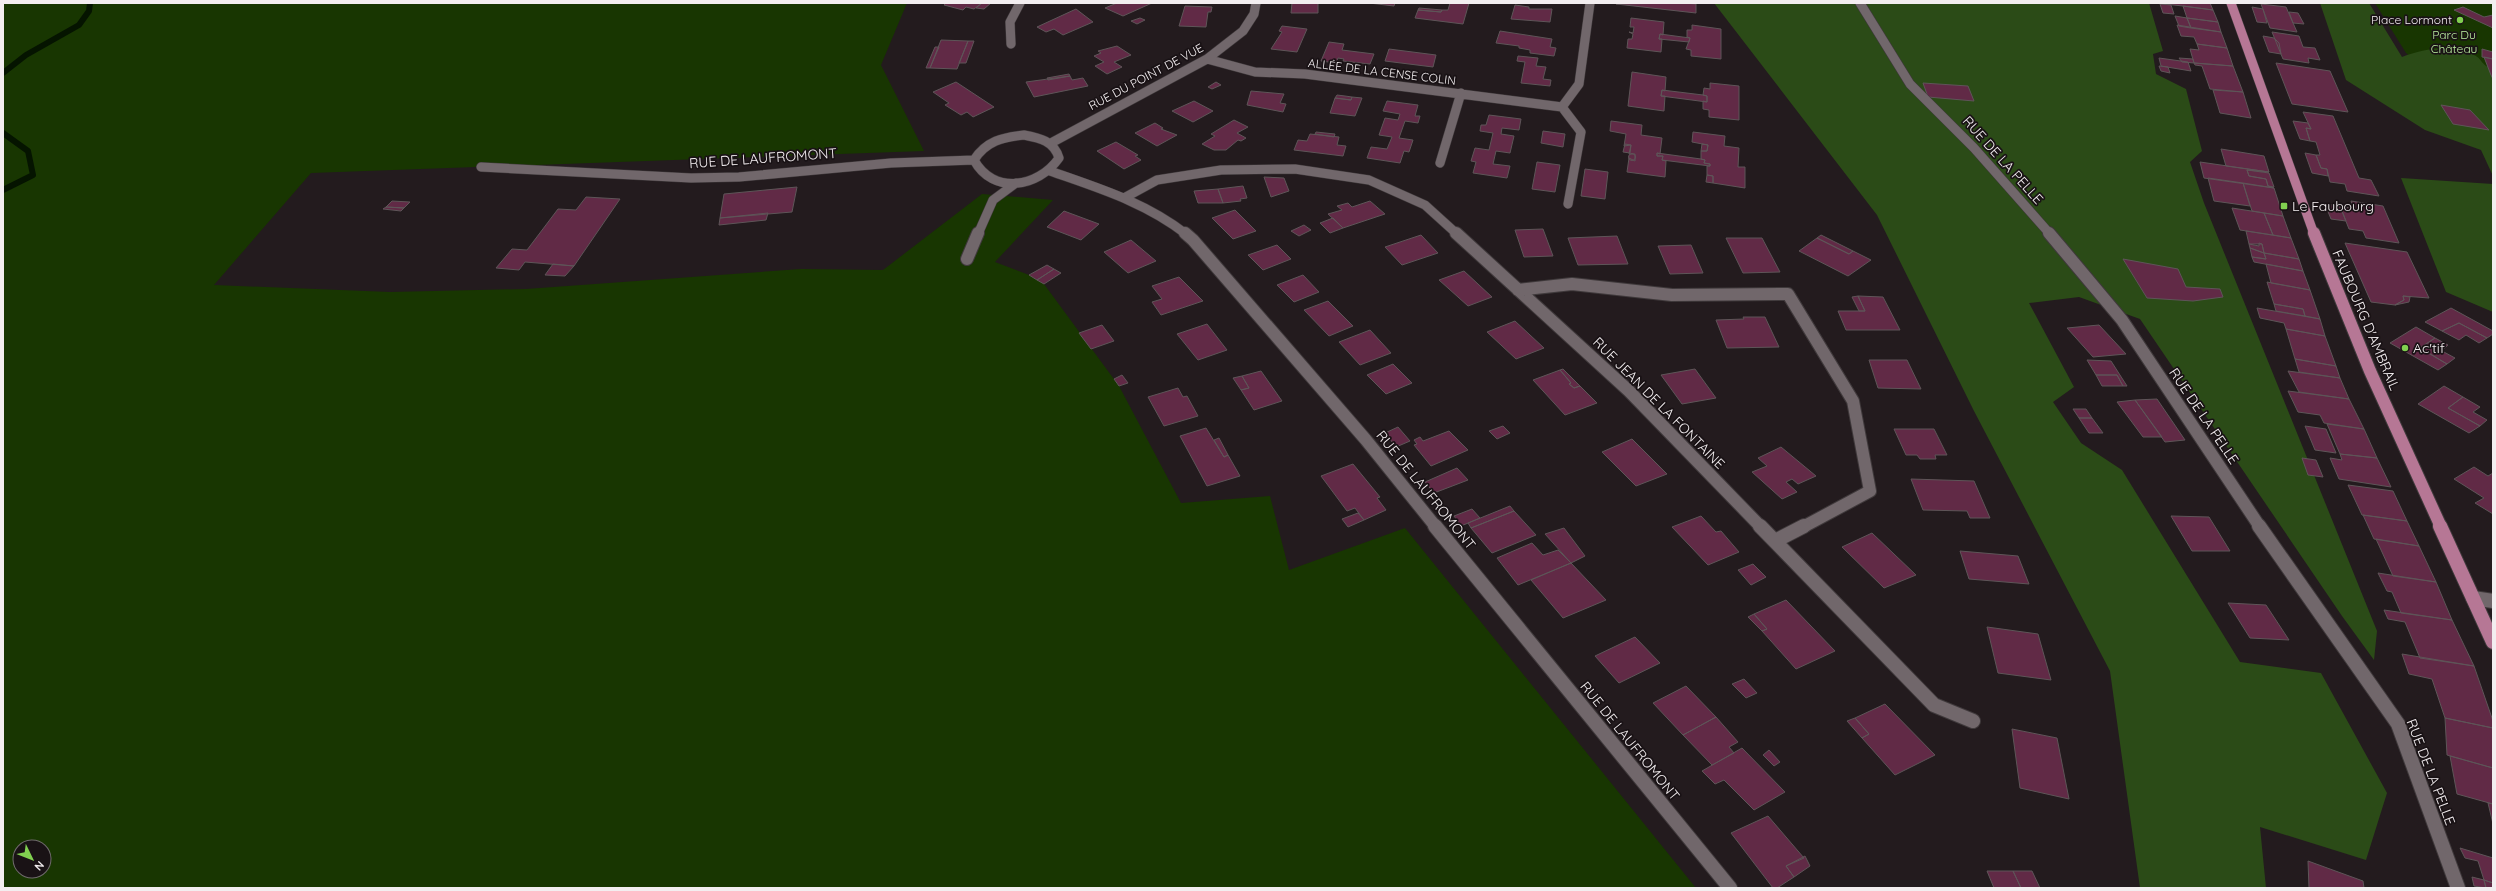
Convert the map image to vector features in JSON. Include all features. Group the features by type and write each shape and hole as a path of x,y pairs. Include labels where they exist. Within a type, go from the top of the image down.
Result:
{"main road":[{"name":"FAUBOURG D'AMBRAIL","path":"2231,3 2321,253 2370,371 2493,640"}],"street":[{"path":"1011,44 1007,29 1015,8 1020,3"},
{"name":"RUE DU POINT DE VUE","path":"1051,143 1207,59 1243,31 1254,14 1256,3"},
{"path":"1568,204 1581,132 1562,107 1578,84 1590,3"},
{"name":"RUE DE LA PELLE","path":"1860,3 1910,84 1974,148 2071,258 2122,320 2246,507 2398,724 2458,888"},
{"name":"ALLÉE DE LA CENSE COLIN","path":"1207,59 1255,74 1281,76 1305,74 1562,107"},
{"name":"ALLÉE DE LA CENSE COLIN","path":"1440,162 1461,93"},
{"path":"1009,136 1030,136 1051,143 1058,150 1060,158 1050,171 1039,178 1016,183 1001,182 985,177 977,170 974,160 984,146 1009,136"},
{"name":"RUE DE LAUFROMONT","path":"481,168 691,178 739,177 891,163 974,160"},
{"name":"RUE JEAN DE LA FONTAINE","path":"1124,198 1157,180 1221,170 1295,169 1369,180 1425,205 1629,391 1934,705 1973,721"},
{"name":"RUE DE LAUFROMONT","path":"1050,171 1124,198 1164,217 1193,240 1366,440 1730,888"},
{"path":"967,259 994,200 1016,183"},
{"path":"1518,290 1572,284 1672,295 1788,294 1853,401 1870,491 1775,541"},
{"path":"2473,598 2493,601"}],"green space":[{"path":"3,3 907,3 881,65 924,151 311,173 214,285 390,292 526,289 801,269 883,270 982,194 1053,200 995,262 1029,275 1044,284 1119,386 1181,503 1270,496 1289,570 1405,528 1696,888 3,888"},
{"path":"1714,3 2149,3 2163,51 2153,54 2156,74 2186,89 2202,151 2190,162 2204,203 2377,631 2374,660 2342,616 2140,319 2079,297 2029,303 2074,387 2053,402 2081,443 2122,470 2240,662 2321,673 2387,793 2366,860 2260,827 2266,888 2140,888 2110,671 1974,411 1877,215"},
{"path":"2320,3 2369,3 2402,57 2420,51 2438,48 2456,49 2474,55 2486,66 2493,69 2493,176 2481,150 2425,130 2346,80"},
{"name":"Parc Du Château","path":"2375,3 2493,3 2493,138 2442,84 2406,53"},
{"path":"2401,178 2493,184 2493,312 2446,292"}],"building":[{"path":"946,3 982,3 974,9 966,7 963,10 944,5"},
{"path":"982,3 991,3 984,9 976,8"},
{"path":"1117,3 1152,3 1123,16 1105,8"},
{"path":"1292,3 1318,3 1318,13 1291,13"},
{"path":"1369,3 1395,3 1394,6"},
{"path":"1450,3 1469,3 1463,24 1415,18 1418,10 1441,12 1442,10 1448,10"},
{"path":"2155,3 2210,3 2213,10 2183,6"},
{"path":"1616,4 1696,4 1696,13"},
{"path":"2160,4 2171,5 2174,14 2163,13"},
{"path":"2261,4 2286,7 2297,32 2270,28"},
{"path":"1515,5 1529,7 1529,9 1552,9 1550,22 1511,19"},
{"path":"1185,6 1212,7 1211,12 1208,12 1206,27 1179,26"},
{"path":"2183,6 2213,10 2218,22 2187,18"},
{"path":"2252,7 2263,9 2267,23 2257,22"},
{"path":"2463,7 2484,17 2493,15 2493,28 2454,10"},
{"path":"1419,8 1442,10 1441,12 1418,10"},
{"path":"1076,9 1093,22 1063,35 1054,29 1046,32 1037,27"},
{"path":"2289,12 2298,13 2304,24 2293,23"},
{"path":"2175,16 2187,18 2191,28 2179,26"},
{"path":"1140,18 1145,20 1137,24 1131,21"},
{"path":"1631,18 1664,22 1663,35 1660,34 1659,39 1662,39 1661,52 1627,48 1628,39 1632,39 1633,34 1629,32 1633,33 1634,27 1630,27"},
{"path":"2187,18 2218,22 2221,32 2191,28"},
{"path":"1692,25 1721,29 1721,59 1691,56 1691,50 1686,49 1690,38 1687,37 1687,30 1692,30"},
{"path":"2177,25 2221,32 2227,48 2197,44 2194,37 2181,36"},
{"path":"1282,26 1307,29 1297,52 1271,49 1282,32 1279,31"},
{"path":"1500,31 1552,39 1550,47 1556,48 1554,56 1530,53 1530,50 1519,48 1519,46 1496,43"},
{"path":"2272,32 2299,36 2303,47 2315,48 2320,60 2308,58 2309,63 2283,59"},
{"path":"1660,34 1690,38 1689,42 1659,39"},
{"path":"2263,36 2274,38 2279,43 2281,54 2269,52"},
{"path":"941,40 968,41 957,69 930,68"},
{"path":"968,41 974,41 966,63 959,63"},
{"path":"1329,42 1344,44 1342,50 1374,54 1370,64 1343,61 1344,59 1338,58 1336,63 1321,61"},
{"path":"2197,44 2227,48 2233,66 2194,63 2190,49 2199,50"},
{"path":"1117,46 1131,55 1114,62 1122,67 1107,74 1095,66 1104,62 1094,56 1101,53 1098,51"},
{"path":"935,47 939,47 930,68 926,68"},
{"path":"1389,49 1436,55 1433,67 1385,61"},
{"path":"2482,49 2493,52 2493,59 2482,57"},
{"path":"1518,56 1538,58 1536,66 1546,67 1543,79 1551,80 1550,86 1521,83 1525,62 1517,61"},
{"path":"2484,57 2493,59 2493,79 2491,75"},
{"path":"2159,58 2188,62 2191,71 2161,66"},
{"path":"2179,58 2193,59 2194,63 2182,62"},
{"path":"2194,63 2233,66 2243,92 2210,89 2202,66 2195,65"},
{"path":"2276,63 2330,71 2348,112 2292,104"},
{"path":"2159,66 2168,67 2170,73 2161,71"},
{"path":"1632,72 1666,77 1665,91 1662,90 1661,96 1665,96 1664,111 1628,106"},
{"path":"1069,74 1070,76 1048,80 1047,78"},
{"path":"1070,76 1072,80 1083,78 1088,86 1034,97 1026,82"},
{"path":"956,82 994,107 973,117 967,112 961,115 945,105 949,103 933,92"},
{"path":"1216,82 1221,85 1212,89 1208,87"},
{"path":"1710,83 1739,86 1739,120 1709,117 1709,110 1703,109 1703,101 1707,102 1707,96 1703,95 1704,88 1710,89"},
{"path":"1923,83 1968,86 1974,101 1928,97"},
{"path":"1662,90 1707,96 1707,102 1661,96"},
{"path":"2213,90 2243,92 2251,118 2220,113"},
{"path":"1251,91 1284,94 1280,103 1286,104 1283,112 1247,105"},
{"path":"1337,95 1352,97 1351,100 1335,98"},
{"path":"1352,97 1362,98 1355,116 1330,113 1335,98 1351,100"},
{"path":"1194,101 1213,111 1193,122 1172,111"},
{"path":"1387,101 1418,105 1415,116 1420,116 1418,123 1405,121 1399,138 1413,140 1409,152 1404,151 1400,163 1367,158 1371,147 1387,149 1392,137 1379,135 1385,118 1398,120 1400,114 1383,111"},
{"path":"2441,105 2470,110 2489,130 2453,124"},
{"path":"2303,112 2333,116 2359,178 2371,180 2379,196 2347,191 2345,184 2330,182 2327,169 2321,168 2316,155 2320,155 2316,142 2310,141 2306,128 2311,129"},
{"path":"1489,115 1521,119 1519,130 1502,128 1501,134 1514,136 1510,153 1496,151 1493,164 1510,166 1507,178 1473,173 1476,162 1471,161 1475,148 1489,150 1493,133 1480,131 1481,125 1486,125"},
{"path":"1234,120 1248,127 1237,133 1246,138 1241,141 1238,140 1226,150 1214,150 1202,144 1215,136 1211,134"},
{"path":"1611,121 1642,125 1641,135 1662,138 1660,154 1657,153 1657,156 1663,156 1662,160 1666,161 1665,177 1627,172 1629,158 1635,161 1635,154 1629,154 1631,145 1624,146 1626,134 1610,131"},
{"path":"2293,121 2308,123 2311,129 2306,128 2310,141 2300,139"},
{"path":"1155,123 1163,128 1161,129 1177,135 1157,146 1135,133"},
{"path":"1543,131 1565,134 1563,147 1541,143"},
{"path":"1316,132 1335,134 1334,137 1315,134"},
{"path":"1693,132 1725,136 1724,146 1739,148 1738,167 1745,167 1745,188 1713,183 1713,176 1707,175 1707,166 1710,166 1710,164 1704,163 1705,160 1701,159 1701,151 1707,151 1708,145 1692,142"},
{"path":"1310,134 1339,137 1337,145 1346,146 1343,156 1294,150 1298,140 1307,141"},
{"path":"1116,142 1138,155 1135,156 1141,160 1124,169 1097,151"},
{"path":"1625,144 1631,145 1630,153 1623,152"},
{"path":"1702,144 1708,145 1707,151 1701,151"},
{"path":"2221,149 2264,156 2269,172 2226,166"},
{"path":"1632,153 1635,154 1635,160 1632,161 1629,160 1628,157 1629,154"},
{"path":"1657,153 1701,159 1705,160 1704,163 1710,164 1710,166 1662,160 1663,156 1657,156"},
{"path":"2305,153 2316,155 2321,168 2327,169 2328,176 2312,173"},
{"path":"1537,162 1560,165 1555,192 1532,189"},
{"path":"2200,162 2269,172 2247,170 2249,176 2266,179 2268,186 2274,188 2204,178"},
{"path":"1585,169 1608,172 1605,199 1581,196"},
{"path":"2247,170 2269,173 2274,187 2268,186 2266,179 2249,176"},
{"path":"1707,175 1713,176 1713,183 1706,182"},
{"path":"1264,177 1284,178 1289,191 1271,197"},
{"path":"2208,178 2243,183 2250,206 2214,201"},
{"path":"2243,183 2274,188 2283,216 2252,211"},
{"path":"1243,186 1247,198 1240,199 1241,201 1223,203 1218,189"},
{"path":"797,187 792,212 720,218 724,194"},
{"path":"1218,189 1223,203 1198,203 1194,191"},
{"path":"586,197 620,199 574,266 525,262 519,270 496,268 512,249 527,250 558,209 576,210"},
{"path":"392,201 410,202 404,208 386,207"},
{"path":"1370,201 1385,214 1343,228 1328,214 1342,210 1337,206 1348,203 1352,207"},
{"path":"2351,201 2383,206 2399,243 2366,238 2363,231 2349,229 2340,206 2354,209"},
{"path":"2325,204 2340,206 2346,221 2331,219"},
{"path":"386,207 404,208 401,211 383,209"},
{"path":"2232,208 2264,213 2273,235 2240,230"},
{"path":"1235,210 1256,231 1233,239 1212,218"},
{"path":"1064,211 1099,224 1081,240 1047,227"},
{"path":"768,213 766,220 719,225 720,218"},
{"path":"2264,213 2283,216 2291,238 2273,235"},
{"path":"1333,218 1343,228 1330,233 1320,223"},
{"path":"1304,225 1311,230 1299,236 1291,231"},
{"path":"1543,229 1553,256 1524,257 1515,230"},
{"path":"2246,231 2291,238 2299,259 2264,253 2262,244 2249,244"},
{"path":"1421,235 1438,253 1402,265 1385,247"},
{"path":"1821,235 1853,251 1849,254 1817,238"},
{"path":"1617,236 1628,264 1578,265 1568,238"},
{"path":"1726,238 1762,238 1780,272 1743,273"},
{"path":"1817,238 1849,254 1853,251 1871,260 1848,276 1799,251"},
{"path":"1131,240 1156,261 1128,273 1104,252"},
{"path":"2259,243 2262,244 2264,253 2250,248 2249,244 2259,246"},
{"path":"2345,243 2407,252 2429,298 2403,296 2404,300 2395,305 2371,302"},
{"path":"1277,245 1291,259 1263,270 1248,255"},
{"path":"1691,245 1703,273 1670,274 1658,246"},
{"path":"2250,248 2264,253 2266,259 2252,257"},
{"path":"2264,253 2299,259 2303,271 2254,262 2252,257 2266,259"},
{"path":"2123,259 2178,269 2186,287 2220,289 2223,297 2193,301 2147,298"},
{"path":"553,264 574,266 565,276 545,275"},
{"path":"2266,264 2303,271 2310,290 2271,283"},
{"path":"1047,265 1054,269 1037,280 1029,275"},
{"path":"1054,269 1061,273 1044,284 1037,280"},
{"path":"1464,271 1492,297 1468,306 1439,280"},
{"path":"1303,275 1319,292 1294,302 1277,285"},
{"path":"1179,277 1203,301 1161,315 1152,302 1162,299 1152,286"},
{"path":"2267,282 2310,290 2320,319 2305,316 2303,309 2274,304"},
{"path":"1858,296 1883,297 1900,330 1846,330 1838,311 1865,311"},
{"path":"1858,296 1865,311 1859,311 1852,297"},
{"path":"2403,296 2410,297 2409,302 2395,305 2404,300"},
{"path":"1328,301 1353,326 1329,336 1304,310"},
{"path":"2274,304 2303,309 2305,316 2276,311"},
{"path":"2257,308 2320,319 2325,336 2286,329 2284,323 2260,318"},
{"path":"2451,308 2493,331 2493,334 2487,338 2459,323 2442,331 2425,322"},
{"path":"1743,317 1765,317 1779,347 1727,348 1716,320 1744,319"},
{"path":"1515,321 1544,348 1516,359 1487,332"},
{"path":"2459,323 2487,338 2479,343 2466,335 2459,340 2442,331"},
{"path":"1207,324 1227,350 1198,360 1177,334"},
{"path":"1102,325 1114,341 1091,349 1079,333"},
{"path":"2099,325 2126,354 2093,357 2067,328"},
{"path":"2416,327 2435,338 2420,348 2447,364 2438,370 2390,343"},
{"path":"2286,329 2325,336 2336,366 2295,359"},
{"path":"1370,330 1391,353 1360,365 1339,342"},
{"path":"2435,338 2448,345 2442,351 2455,358 2447,364 2420,348"},
{"path":"2295,359 2336,366 2340,378 2299,372"},
{"path":"1869,360 1907,360 1921,389 1878,388"},
{"path":"2087,360 2111,361 2127,386 2123,386 2117,375 2096,375"},
{"path":"1393,364 1412,383 1386,394 1367,375"},
{"path":"1563,369 1580,386 1574,388 1569,384 1571,383 1560,370"},
{"path":"1695,369 1716,398 1682,404 1661,375"},
{"path":"1560,370 1571,383 1569,384 1574,388 1580,386 1597,403 1565,415 1533,380"},
{"path":"1261,371 1282,401 1254,410 1241,390 1249,388 1242,376"},
{"path":"2288,371 2340,378 2349,399 2299,392"},
{"path":"1122,375 1128,383 1119,386 1114,379"},
{"path":"2096,375 2117,375 2123,386 2102,386"},
{"path":"1242,376 1249,388 1241,390 1233,378"},
{"path":"2444,386 2463,397 2448,408 2480,426 2469,433 2418,404"},
{"path":"1178,388 1183,397 1187,396 1198,416 1164,426 1148,397"},
{"path":"2288,391 2349,399 2364,429 2324,423 2320,415 2298,412"},
{"path":"2463,397 2480,407 2473,412 2487,420 2480,426 2448,408"},
{"path":"2157,399 2185,440 2165,442 2135,400"},
{"path":"2135,400 2162,437 2143,437 2117,402"},
{"path":"2073,409 2086,409 2092,418 2079,418"},
{"path":"2079,418 2092,418 2103,433 2089,433"},
{"path":"2327,424 2364,429 2377,458 2340,454"},
{"path":"1503,426 1510,433 1497,439 1489,431"},
{"path":"2305,426 2326,429 2336,453 2315,450"},
{"path":"1398,427 1410,441 1396,447 1385,433"},
{"path":"1206,428 1224,457 1228,455 1240,476 1207,486 1180,436"},
{"path":"1894,429 1934,429 1947,455 1935,455 1936,459 1920,459 1917,455 1906,455"},
{"path":"1449,431 1468,450 1431,466 1414,445 1417,444 1414,440 1420,437 1423,441"},
{"path":"1219,438 1228,455 1224,457 1214,440"},
{"path":"1632,439 1667,474 1636,486 1602,452"},
{"path":"1781,447 1816,476 1798,484 1792,479 1786,482 1797,492 1782,499 1752,472 1767,466 1758,458"},
{"path":"2340,454 2377,458 2391,487 2339,479 2330,458 2342,460"},
{"path":"2302,458 2316,460 2323,477 2308,475"},
{"path":"1353,464 1380,497 1377,498 1386,510 1364,520 1355,508 1347,511 1321,476"},
{"path":"2474,467 2488,476 2493,473 2493,514 2475,503 2484,498 2454,479"},
{"path":"1457,468 1468,480 1434,493 1425,482"},
{"path":"1911,479 1974,481 1990,518 1970,518 1967,511 1923,510"},
{"path":"2348,485 2393,491 2407,521 2362,515"},
{"path":"1510,506 1514,511 1471,528 1468,523"},
{"path":"1472,509 1480,518 1461,526 1454,516"},
{"path":"1514,511 1536,535 1492,553 1471,528"},
{"path":"1358,513 1364,520 1348,527 1342,519"},
{"path":"2363,515 2407,521 2419,546 2374,539"},
{"path":"1701,516 1716,532 1721,531 1739,552 1708,565 1672,527"},
{"path":"2171,516 2209,517 2230,551 2192,551"},
{"path":"1564,528 1585,556 1571,563 1545,534"},
{"path":"1872,533 1916,575 1884,588 1842,547"},
{"path":"2376,539 2419,546 2436,582 2393,576"},
{"path":"1532,543 1543,555 1558,550 1571,563 1518,585 1497,558"},
{"path":"1960,551 2018,556 2029,584 1969,579"},
{"path":"1571,563 1606,600 1563,618 1531,580"},
{"path":"1753,564 1766,577 1751,585 1738,570"},
{"path":"2378,573 2436,582 2452,620 2401,613 2392,592 2387,591"},
{"path":"1786,600 1835,651 1796,669 1762,631 1767,629 1754,614"},
{"path":"2228,603 2266,605 2289,640 2250,638"},
{"path":"2384,610 2452,620 2474,666 2420,658 2405,622 2388,619"},
{"path":"1754,614 1767,629 1762,631 1748,617"},
{"path":"1987,627 2038,634 2051,680 1998,673"},
{"path":"1635,637 1660,663 1619,683 1595,656"},
{"path":"2402,654 2474,666 2493,721 2493,728 2445,718 2432,679 2409,674"},
{"path":"1744,679 1757,693 1746,698 1732,684"},
{"path":"1686,686 1716,717 1683,735 1653,703"},
{"path":"1885,704 1935,755 1895,775 1862,738 1869,734 1855,718"},
{"path":"1716,717 1738,742 1729,747 1734,753 1712,765 1683,735"},
{"path":"1855,718 1869,734 1862,738 1847,721"},
{"path":"2445,718 2493,728 2493,768 2447,755"},
{"path":"2012,729 2057,738 2069,799 2020,788"},
{"path":"1742,748 1785,792 1754,810 1724,780 1715,784 1702,771"},
{"path":"1769,750 1780,762 1774,766 1763,755"},
{"path":"2450,756 2493,768 2493,804 2457,794"},
{"path":"2488,803 2493,804 2493,824"},
{"path":"1768,816 1804,858 1786,866 1794,877 1777,888 1773,888 1731,833"},
{"path":"2460,848 2493,858 2493,883 2484,880 2478,861 2465,858"},
{"path":"1805,856 1810,866 1794,877 1786,866"},
{"path":"2308,861 2363,881 2364,888 2309,888"},
{"path":"1987,871 2013,871 2021,888 1994,888"},
{"path":"2013,871 2032,871 2040,888 2021,888"},
{"path":"2472,877 2484,880 2486,888 2474,886"},
{"path":"2484,880 2493,883 2493,888 2486,888"}],"waterway":[{"path":"3,73 26,55 79,25 89,11 90,3"},
{"path":"3,133 28,151 33,175 3,190"}],"place":[{"name":"Place Lormont","path":"2460,20"},
{"name":"Le Faubourg","path":"2284,206"},
{"name":"Ac'tif","path":"2405,348"}]}
